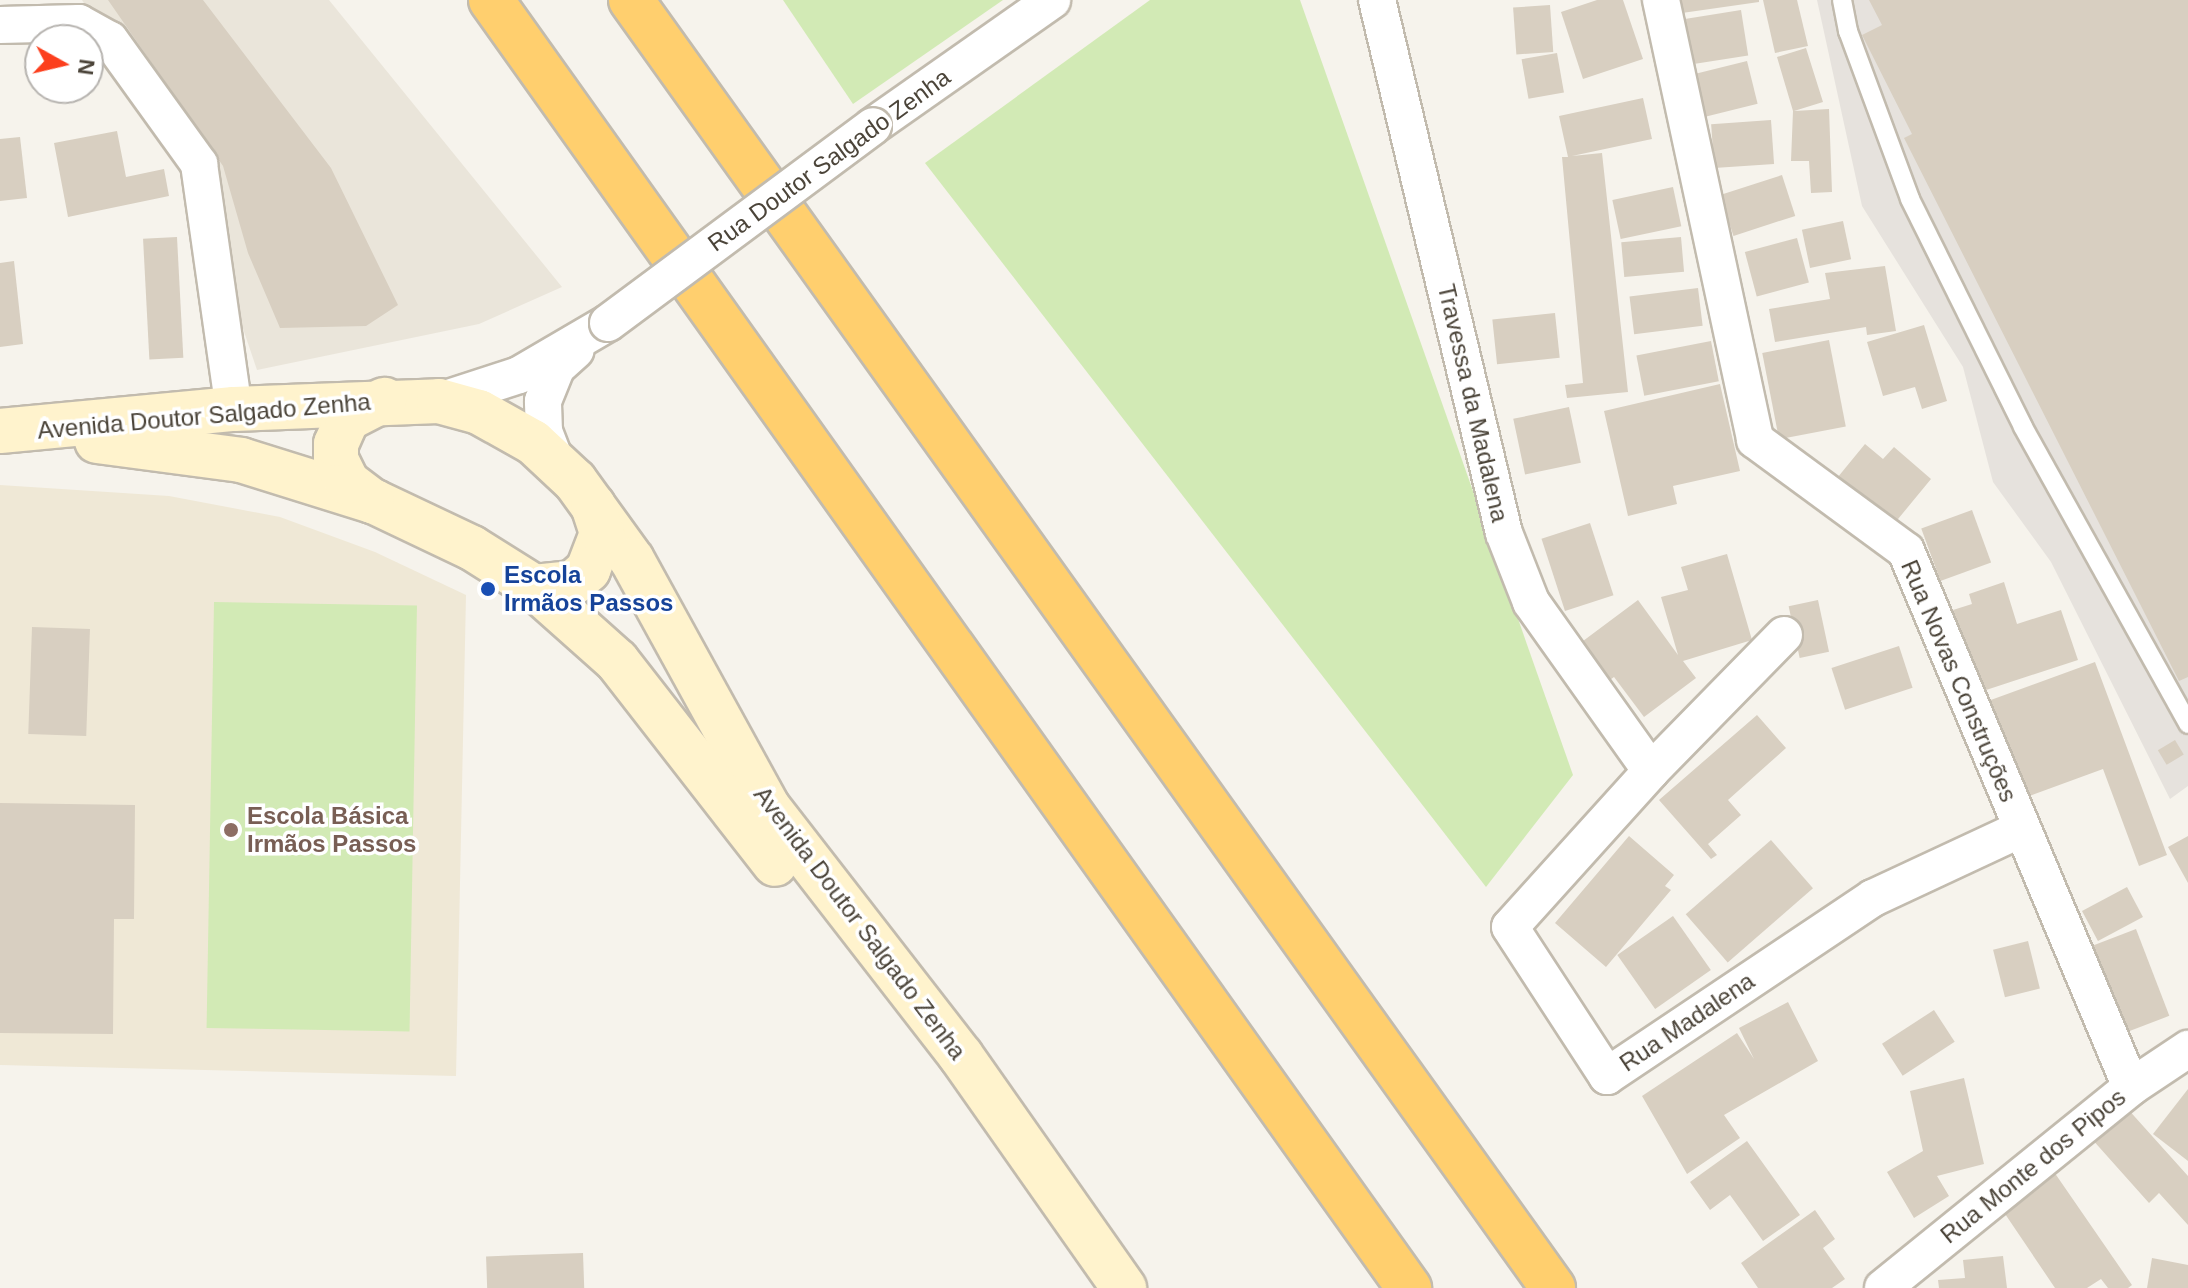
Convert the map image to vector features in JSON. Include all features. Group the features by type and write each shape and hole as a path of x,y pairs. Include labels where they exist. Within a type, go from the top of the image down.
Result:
{"highway":[{"path":"491,0 1409,1288"},
{"path":"631,0 1553,1288"}],"main road":[{"name":"Avenida Doutor Salgado Zenha","path":"375,502 347,482 336,459 336,444 347,419 384,400"},
{"name":"Avenida Doutor Salgado Zenha","path":"12,431 234,409 384,400 439,401 506,425 555,460 593,504 632,560 767,806 961,1056 1124,1288"},
{"name":"Avenida Doutor Salgado Zenha","path":"12,431 241,460 375,502 472,548 534,587 617,661 681,738 943,1077 1087,1288"},
{"path":"534,587 573,583 588,570 602,533 593,504"}],"street":[{"name":"Rua Doutor Salgado Zenha","path":"555,460 544,432 543,401 557,367 608,323 873,126 1052,0"},
{"name":"Travessa da Madalena","path":"1377,0 1504,533 1531,602 1651,771"},
{"name":"Rua Novas Construções","path":"1661,0 1755,440 1906,551 2131,1087"},
{"path":"0,25 79,23 110,40 199,164 234,409"},
{"name":"Rua Doutor Salgado Zenha","path":"439,401 519,375 608,323"},
{"name":"Rua Madalena","path":"1784,635 1651,771 1510,927 1607,1076 1873,898 2021,829"},
{"name":"Rua Monte dos Pipos","path":"1883,1288 2131,1087 2188,1049"}],"lane":[{"path":"1842,0 1848,31 1910,199 2023,427 2188,724"}],"shaded area":[{"path":"82,0 329,0 562,287 479,324 257,370 187,163 104,34 104,24 97,24"},
{"path":"1817,0 2188,0 2188,786 2170,799 2051,562 1993,482 1963,367 1862,206"},
{"name":"Escola Básica Irmãos Passos","path":"0,485 169,496 280,517 375,552 466,595 456,1076 0,1065"}],"green space":[{"path":"783,0 1003,0 853,104"},
{"path":"1150,0 1300,0 1573,775 1486,887 925,163"},
{"path":"214,602 417,606 410,1031 207,1028"}],"building":[{"path":"108,0 203,0 331,168 398,305 366,326 280,328 248,253 223,166"},
{"path":"1597,0 1623,0 1643,59 1583,79 1561,12"},
{"path":"1681,0 1759,0 1759,2 1682,13"},
{"path":"1763,0 1797,0 1808,46 1775,53"},
{"path":"1869,0 2188,0 2188,677 2179,681 1904,138 1912,134 1862,35 1882,25"},
{"path":"1550,5 1553,52 1516,54 1513,8"},
{"path":"1741,10 1748,55 1689,65 1682,19"},
{"path":"1806,48 1823,102 1794,111 1829,109 1832,192 1811,193 1809,161 1791,161 1793,111 1777,57"},
{"path":"1557,53 1564,92 1528,99 1522,59"},
{"path":"1747,61 1758,104 1704,117 1694,74"},
{"path":"1643,98 1652,139 1572,156 1602,153 1628,392 1567,398 1565,385 1583,383 1562,157 1568,157 1559,116"},
{"path":"1771,120 1774,164 1714,168 1711,124"},
{"path":"117,131 126,177 164,169 169,196 68,217 54,143"},
{"path":"20,137 27,198 0,201 0,139"},
{"path":"1782,175 1795,216 1733,236 1720,195"},
{"path":"1673,187 1681,226 1621,239 1612,200"},
{"path":"1843,221 1851,259 1810,268 1802,230"},
{"path":"177,237 183,358 149,360 143,239"},
{"path":"1681,237 1684,272 1624,277 1621,242"},
{"path":"1797,238 1809,282 1757,296 1745,252"},
{"path":"14,261 23,344 0,347 0,263"},
{"path":"1885,266 1896,331 1867,335 1866,327 1775,342 1769,309 1830,299 1825,273"},
{"path":"1698,288 1703,326 1634,334 1630,296"},
{"path":"1555,313 1560,358 1497,364 1492,320"},
{"path":"1924,325 1947,401 1922,409 1915,387 1883,396 1867,342"},
{"path":"1829,340 1846,426 1779,439 1762,353"},
{"path":"1711,341 1719,381 1644,396 1636,356"},
{"path":"1720,384 1740,471 1673,486 1677,504 1628,516 1604,411"},
{"path":"1569,407 1581,463 1525,475 1513,419"},
{"path":"1865,444 1883,459 1894,447 1931,479 1889,530 1833,483"},
{"path":"1972,510 1991,563 1940,581 1921,528"},
{"path":"1590,523 1613,595 1565,611 1541,539"},
{"path":"1727,554 1752,640 1683,661 1696,678 1644,717 1614,677 1607,682 1579,644 1638,600 1678,655 1661,597 1688,590 1681,567"},
{"path":"2004,582 2017,624 2061,610 2078,660 1980,692 1953,610 1972,604 1969,594"},
{"path":"1818,600 1829,652 1800,658 1789,606"},
{"path":"32,627 90,629 86,736 28,734"},
{"path":"1899,646 1913,688 1845,710 1831,668"},
{"path":"2095,662 2167,855 2139,866 2103,769 2024,798 1988,701"},
{"path":"1757,715 1786,748 1728,800 1741,815 1708,844 1717,855 1711,859 1659,800"},
{"path":"2175,740 2184,755 2167,765 2158,750"},
{"path":"0,803 135,805 134,919 114,919 113,1034 0,1033"},
{"path":"1629,836 1674,875 1665,886 1671,890 1606,967 1555,923"},
{"path":"2188,836 2188,883 2168,847"},
{"path":"1771,840 1813,888 1728,962 1686,914"},
{"path":"2127,887 2143,917 2098,941 2082,911"},
{"path":"1673,916 1711,970 1655,1009 1617,955"},
{"path":"2136,929 2169,1016 2120,1035 2087,948"},
{"path":"2028,941 2040,989 2005,997 1993,950"},
{"path":"1788,1002 1818,1061 1724,1115 1740,1138 1687,1174 1642,1096 1737,1033 1754,1059 1739,1028"},
{"path":"1934,1010 1955,1042 1903,1076 1882,1044"},
{"path":"1964,1078 1984,1164 1937,1176 1949,1196 1914,1218 1887,1172 1923,1151 1910,1091"},
{"path":"2188,1089 2188,1161 2153,1134"},
{"path":"2126,1107 2188,1176 2188,1225 2159,1193 2149,1203 2091,1138"},
{"path":"1747,1141 1800,1215 1763,1241 1730,1195 1710,1210 1690,1182"},
{"path":"2052,1169 2132,1285 2128,1288 2108,1288 2101,1279 2087,1288 2055,1288 1999,1205"},
{"path":"1815,1210 1835,1239 1823,1248 1845,1279 1832,1288 1758,1288 1741,1263"},
{"path":"583,1253 584,1288 487,1288 486,1256"},
{"path":"2003,1256 2007,1288 1939,1288 1938,1280 1965,1278 1963,1260"},
{"path":"2152,1258 2188,1265 2188,1288 2147,1288"}],"place":[{"name":"Escola Irmãos Passos","path":"488,589"},
{"name":"Escola Básica Irmãos Passos","path":"231,830"}]}
